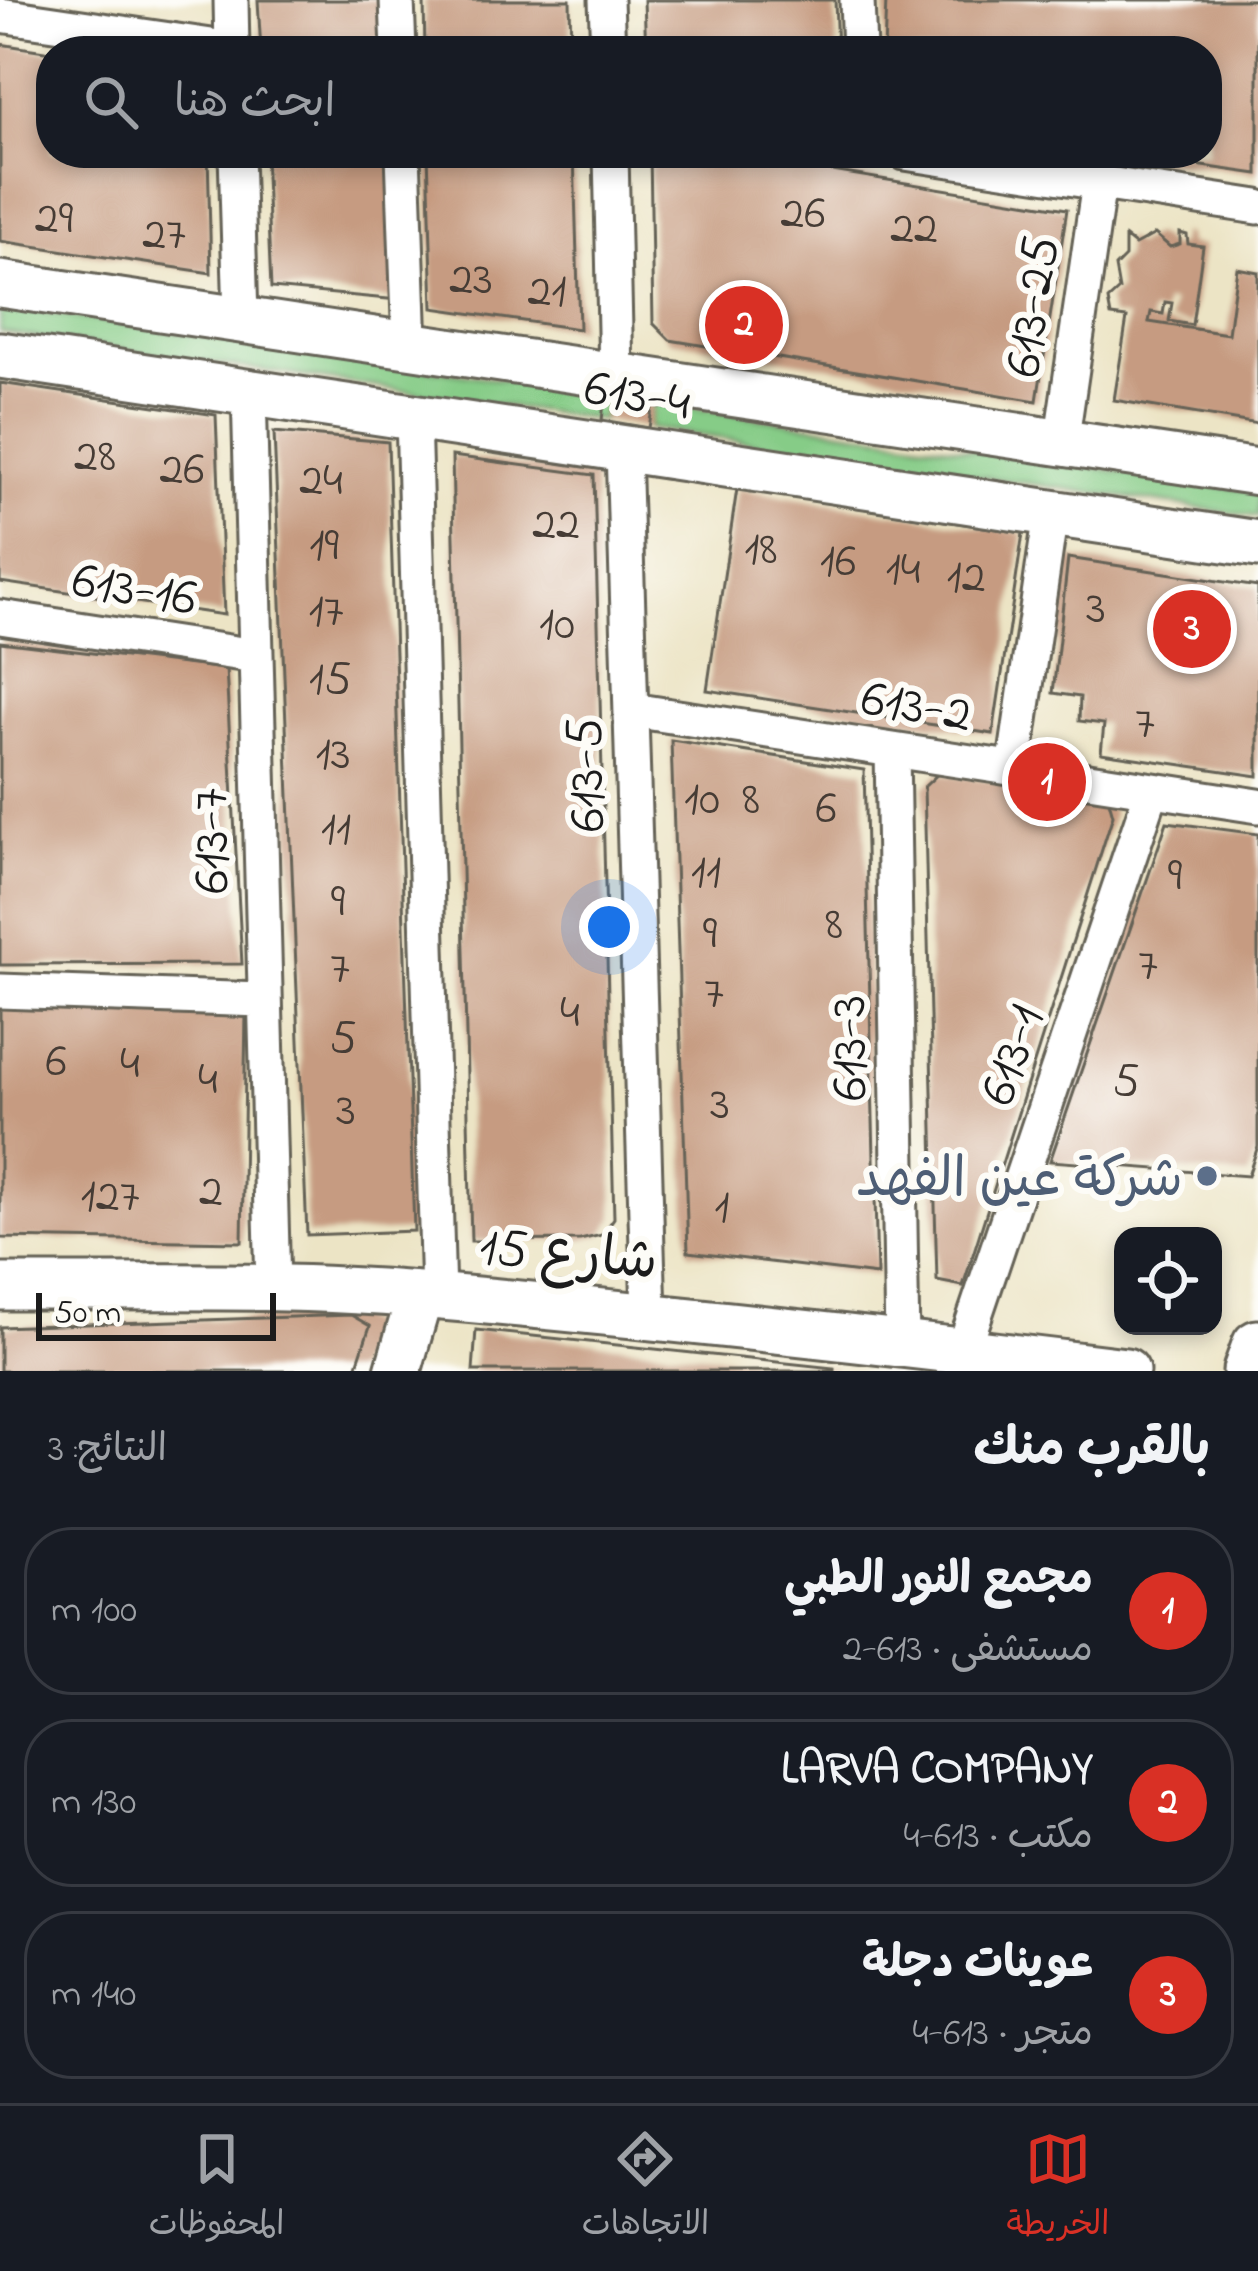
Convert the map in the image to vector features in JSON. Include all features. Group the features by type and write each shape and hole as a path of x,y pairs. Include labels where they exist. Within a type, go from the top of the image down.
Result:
{"main road":[{"path":"1249,1371 1258,1346"}],"street":[{"path":"231,0 232,36"},
{"path":"397,0 398,36"},
{"path":"606,0 607,36"},
{"path":"857,0 858,36"},
{"path":"0,15 139,36"},
{"path":"236,168 241,318"},
{"path":"404,168 410,346"},
{"path":"611,168 616,376"},
{"path":"1002,168 1258,207"},
{"name":"613-25","path":"1061,444 1099,183"},
{"name":"613-4","path":"0,284 1258,472"},
{"name":"613-4","path":"0,356 1258,544"},
{"name":"613-7","path":"249,392 273,1288"},
{"path":"398,1371 429,1296 413,416"},
{"name":"613-5","path":"623,448 650,1315"},
{"path":"1014,769 1051,513"},
{"name":"613-16","path":"0,617 255,656"},
{"name":"613-2","path":"632,710 1258,806"},
{"name":"613-3","path":"892,751 902,1344"},
{"name":"613-1","path":"963,1351 1151,790"},
{"path":"0,991 262,1000"},
{"name":"شارع 15","path":"0,1287 273,1288 429,1296 650,1315 1126,1371"}],"green space":[{"path":"0,306 605,395 602,420 0,332"},
{"path":"653,402 1258,492 1258,517 649,428"}],"building":[{"path":"258,0 386,0 387,36 260,36"},
{"path":"424,0 570,0 571,36 425,36"},
{"path":"644,0 835,0 836,36 645,36"},
{"path":"886,0 1258,0 1258,174 1216,168 1222,168 1222,36 885,36"},
{"path":"0,44 36,50 36,168 208,168 211,273 0,241"},
{"path":"266,168 393,168 399,300 271,288"},
{"path":"428,168 574,168 579,329 433,308"},
{"path":"650,168 814,168 1067,209 1037,401 670,340 653,323"},
{"path":"1180,233 1187,235 1188,244 1203,246 1192,325 1169,321 1172,303 1165,302 1163,314 1151,312 1149,322 1228,334 1237,268 1258,272 1258,424 1114,400 1127,318 1111,316 1108,300 1119,290 1115,267 1125,257 1125,237 1135,245 1155,234 1170,247 1180,244"},
{"path":"0,383 216,415 224,615 0,582"},
{"path":"605,395 653,402 649,428 602,420"},
{"path":"274,432 388,442 414,1231 307,1235"},
{"path":"452,456 594,475 614,1218 602,1235 580,1240 471,1241"},
{"path":"737,489 1023,533 993,734 707,690"},
{"path":"1068,558 1258,587 1258,776 1101,753 1104,724 1079,721 1080,697 1053,693"},
{"path":"0,642 226,669 242,964 0,965"},
{"path":"671,740 864,770 877,1275 688,1252"},
{"path":"939,773 1108,797 1113,815 963,1286 937,1281 924,787"},
{"path":"1167,822 1258,834 1258,1146 1248,1176 1050,1161"},
{"path":"0,1008 246,1012 242,1242 0,1238"},
{"path":"351,1315 370,1326 355,1371 0,1371 0,1327"},
{"path":"476,1330 834,1368 834,1371 473,1371"}],"place":[{"name":"LARVA COMPANY","path":"744,325"},
{"name":"عوينات دجلة","path":"1192,629"},
{"name":"مجمع النور الطبي","path":"1047,782"},
{"name":"شركة عين الفهد","path":"1207,1176"}]}
